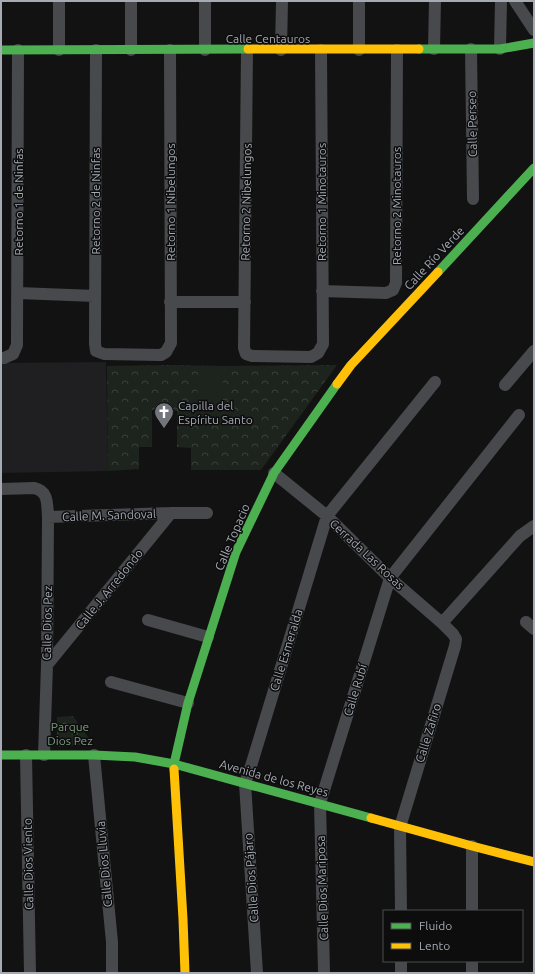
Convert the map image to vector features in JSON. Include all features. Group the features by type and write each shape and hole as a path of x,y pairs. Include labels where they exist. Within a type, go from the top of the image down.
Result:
{"street":[{"path":"59,1 59,50"},
{"path":"131,1 131,50"},
{"path":"205,1 205,50"},
{"path":"281,50 282,1"},
{"path":"359,1 359,50"},
{"path":"434,1 434,49"},
{"path":"500,49 501,1"},
{"path":"515,1 534,30"},
{"name":"Calle Centauros","path":"1,50 500,49 534,44"},
{"name":"Calle Perseo","path":"471,49 473,199"},
{"name":"Retorno 1 de Ninfas","path":"1,358 13,354 17,345 18,50"},
{"name":"Retorno 2 de Ninfas","path":"96,50 96,352 104,354 160,355 166,352"},
{"name":"Retorno 1 Nibelungos","path":"166,352 171,342 170,50"},
{"name":"Retorno 2 Nibelungos","path":"246,354 244,348 247,50"},
{"name":"Retorno 1 Minotauros","path":"246,354 252,356 311,357 318,353 323,344 320,50"},
{"name":"Retorno 2 Minotauros","path":"322,291 386,293 393,290 396,283 397,50"},
{"name":"Calle Río Verde","path":"351,365 530,182 534,168"},
{"path":"18,293 95,296"},
{"path":"170,302 245,302"},
{"path":"505,385 534,351"},
{"name":"Calle Topacio","path":"184,973 183,919 174,764 188,703 236,552 274,473 351,365"},
{"path":"326,516 435,382"},
{"path":"390,578 519,415"},
{"name":"Cerrada Las Rosas","path":"274,473 326,516 390,578 442,623 456,639"},
{"name":"Calle Dios Pez","path":"1,488 39,489 45,495 46,500 48,517 44,755"},
{"name":"Calle J. Arredondo","path":"46,665 171,513"},
{"name":"Calle M. Sandoval","path":"48,517 207,513"},
{"name":"Calle Esmeralda","path":"245,783 326,516"},
{"path":"442,623 520,536 534,526"},
{"name":"Calle Rubí","path":"320,803 390,578"},
{"path":"148,620 208,637"},
{"name":"Calle Zafiro","path":"401,910 400,826 456,639"},
{"path":"111,682 188,703"},
{"name":"Avenida de los Reyes","path":"1,755 94,755 135,757 174,764 534,862"},
{"name":"Calle Dios Viento","path":"26,755 30,973"},
{"name":"Calle Dios Lluvia","path":"94,755 112,942 112,973"},
{"name":"Calle Dios Pájaro","path":"245,783 256,973"},
{"name":"Calle Dios Mariposa","path":"320,803 324,973"},
{"path":"472,846 472,910"},
{"path":"401,962 401,973"},
{"path":"472,962 472,973"}],"shaded area":[{"path":"106,362 108,471 1,473 1,363"}],"green space":[{"path":"337,365 261,470 191,470 191,448 177,447 177,411 152,410 152,447 139,447 139,469 108,471 107,366"},
{"path":"198,370 223,371 222,416 197,416"},
{"name":"Parque Dios Pez","path":"73,716 93,744 57,747 57,717"}],"traffic: fast":[{"path":"419,49 500,49 534,43"},
{"path":"1,50 248,49"},
{"path":"438,272 534,168"},
{"path":"174,769 188,703 236,552 274,473 337,384"},
{"path":"1,755 94,755 135,757 174,764 371,818"}],"traffic: slow":[{"path":"248,49 419,49"},
{"path":"337,384 351,365 438,272"},
{"path":"174,769 185,973"},
{"path":"371,818 534,862"}],"place":[{"name":"Capilla del Espíritu Santo","path":"164,429"}]}
